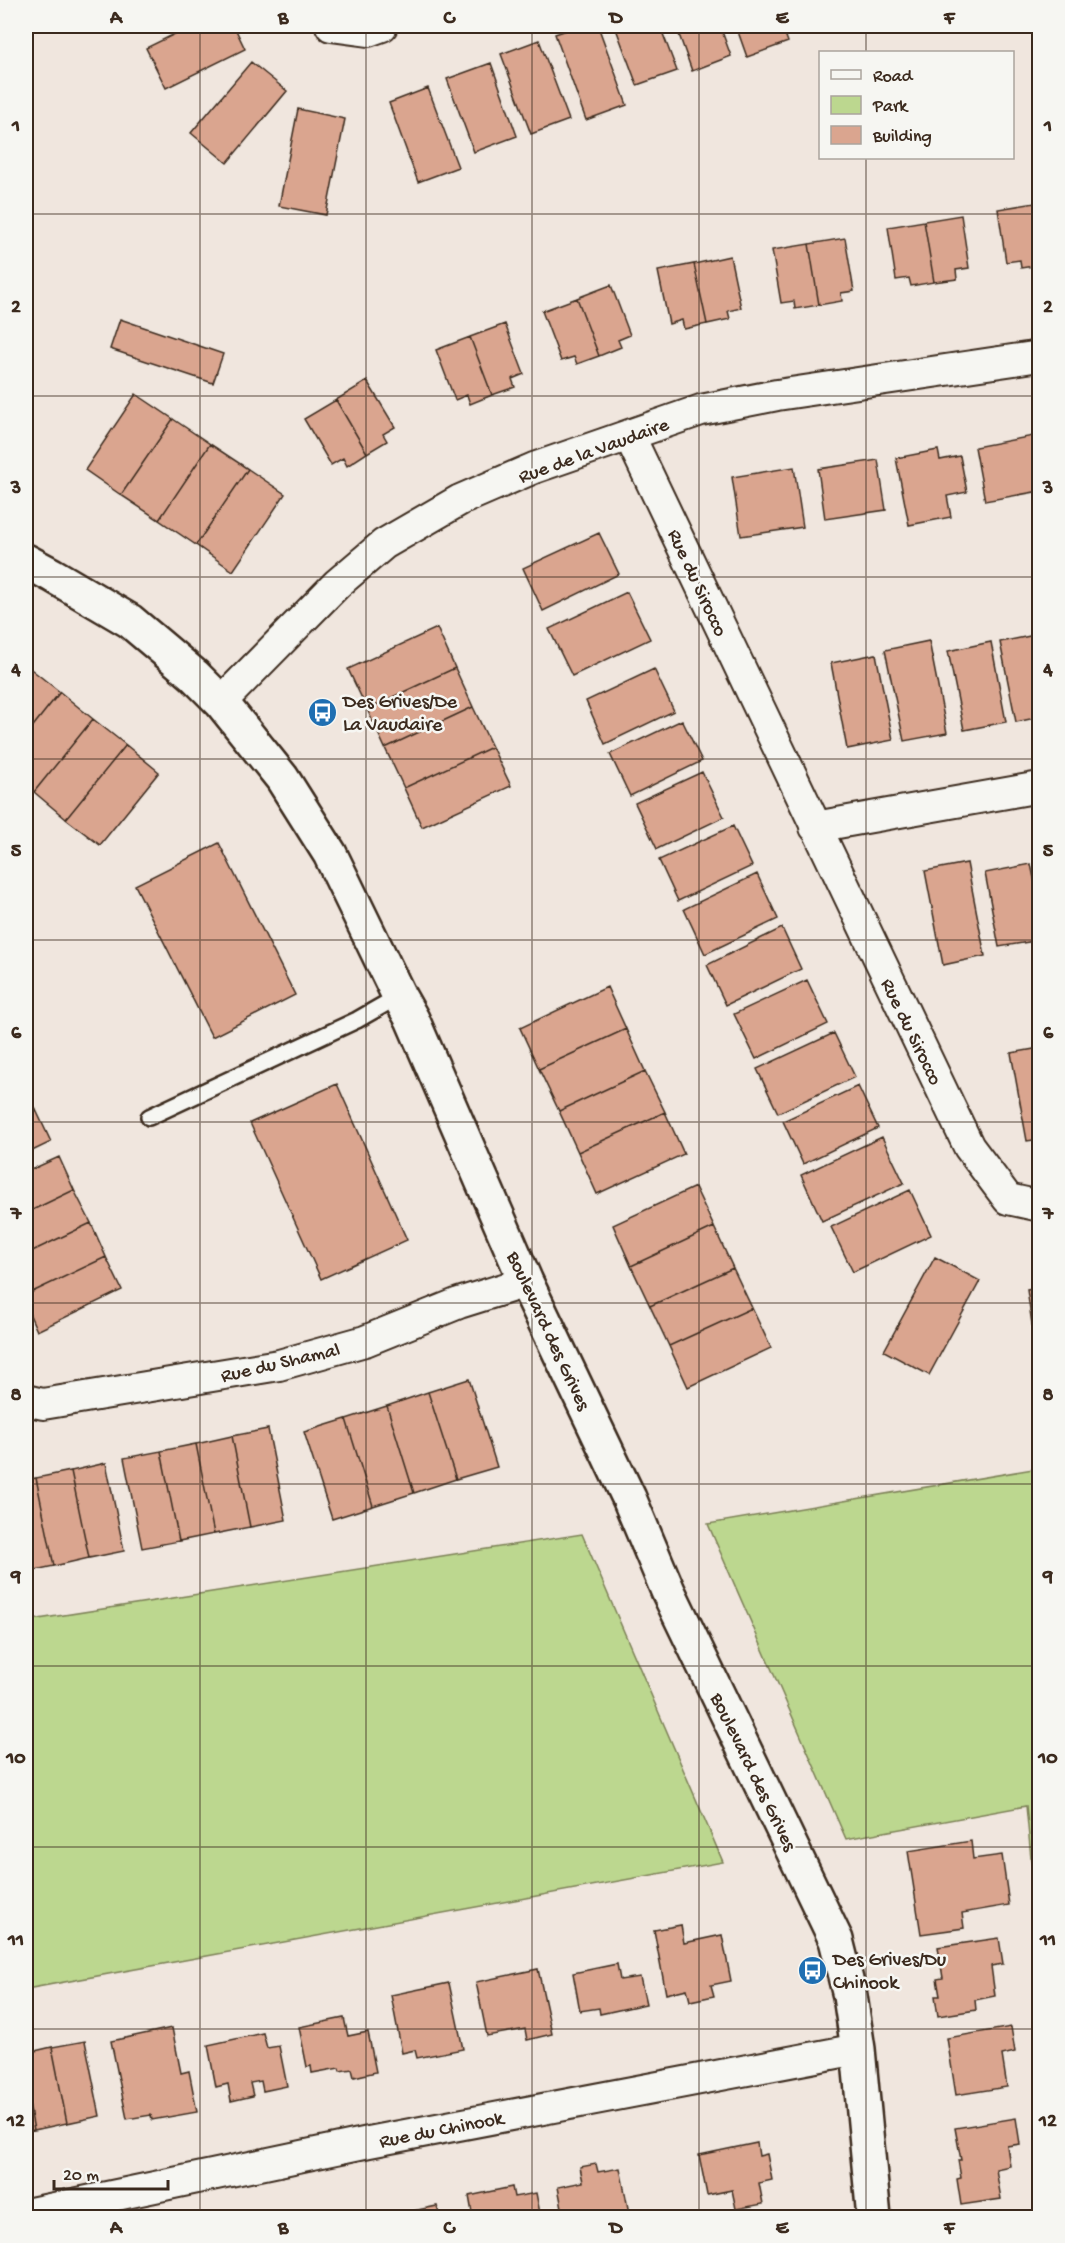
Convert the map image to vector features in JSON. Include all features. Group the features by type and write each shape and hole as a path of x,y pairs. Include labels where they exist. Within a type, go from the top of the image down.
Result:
{"street":[{"path":"331,26 368,31 382,26"},
{"name":"Rue de la Vaudaire","path":"220,702 337,584 384,544 460,500 534,468 701,410 777,395 1040,356"},
{"name":"Rue du Sirocco","path":"629,435 969,1147 1008,1199 1040,1206"},
{"name":"Boulevard des Grives","path":"26,561 129,621 194,675 220,702 282,778 330,854 412,1019 526,1282 629,1498 668,1591 837,1940 850,1996 858,2049 874,2217"},
{"path":"815,827 1040,787"},
{"name":"Rue du Shamal","path":"26,1400 43,1404 279,1365 365,1341 459,1303 526,1282"},
{"name":"Rue du Chinook","path":"26,2214 136,2205 369,2142 858,2049"}],"lane":[{"path":"149,1117 357,1020 399,996"}],"green space":[{"path":"1040,1468 1039,1940 1026,1806 846,1839 708,1524"},
{"path":"582,1534 723,1862 26,1989 26,1621"}],"building":[{"path":"191,26 234,26 245,49 166,88 146,48"},
{"path":"579,26 598,26 627,105 586,120 555,34"},
{"path":"615,26 660,26 677,71 637,85"},
{"path":"676,26 720,26 731,56 692,71"},
{"path":"736,26 782,26 788,42 747,57"},
{"path":"539,40 569,120 531,134 501,54"},
{"path":"251,62 287,91 227,163 191,133"},
{"path":"491,63 517,136 474,152 447,79"},
{"path":"428,88 458,167 418,182 389,103"},
{"path":"298,109 345,119 326,215 279,206"},
{"path":"1040,202 1040,233 1035,203"},
{"path":"1035,203 1040,233 1040,265 1021,268 1020,260 1006,262 998,209"},
{"path":"961,215 969,268 956,270 957,279 934,282 924,221"},
{"path":"924,221 934,282 911,286 909,278 896,280 888,227"},
{"path":"845,238 854,291 841,293 842,301 819,305 809,244"},
{"path":"809,244 819,305 795,309 794,301 781,303 772,250"},
{"path":"730,256 741,308 728,311 730,319 707,324 694,264"},
{"path":"694,264 707,324 684,329 682,320 669,324 658,271"},
{"path":"611,285 630,335 618,340 621,347 599,356 577,298"},
{"path":"577,298 599,356 577,364 574,357 561,361 542,311"},
{"path":"120,319 223,354 213,383 110,349"},
{"path":"505,324 524,374 512,379 515,387 492,395 470,337"},
{"path":"470,337 492,395 470,404 467,395 455,400 436,350"},
{"path":"367,381 395,427 383,434 387,441 367,453 336,400"},
{"path":"136,394 173,419 121,495 85,470"},
{"path":"336,400 367,453 347,466 343,458 331,465 304,419"},
{"path":"173,419 210,444 159,520 121,495"},
{"path":"1033,436 1040,467 1040,491 985,501 975,447"},
{"path":"210,444 248,469 196,545 159,520"},
{"path":"938,450 940,460 960,456 967,492 947,496 951,517 909,525 896,458"},
{"path":"878,460 886,510 825,519 818,469"},
{"path":"794,467 803,527 741,536 732,477"},
{"path":"248,469 285,494 233,571 196,545"},
{"path":"599,533 619,574 543,611 523,568"},
{"path":"627,592 650,639 572,676 549,629"},
{"path":"437,628 455,668 367,709 348,669"},
{"path":"1040,634 1040,717 1016,722 1000,642"},
{"path":"929,641 947,733 904,741 885,650"},
{"path":"991,642 1006,722 964,730 948,651"},
{"path":"876,654 893,740 847,749 831,663"},
{"path":"27,666 60,692 26,735 26,668"},
{"path":"455,668 473,707 385,748 367,709"},
{"path":"654,669 674,711 605,744 586,701"},
{"path":"60,692 93,719 34,792 26,786 26,735"},
{"path":"473,707 492,747 404,788 385,748"},
{"path":"93,719 126,745 66,819 34,792"},
{"path":"682,720 702,761 630,796 610,754"},
{"path":"126,745 159,772 100,845 66,819"},
{"path":"492,747 511,786 422,827 404,788"},
{"path":"702,772 724,817 657,849 635,803"},
{"path":"733,826 752,866 678,901 659,860"},
{"path":"219,843 295,995 212,1037 135,885"},
{"path":"967,863 985,956 943,965 925,871"},
{"path":"1031,864 1040,907 1040,940 999,947 985,873"},
{"path":"757,874 778,919 705,954 684,909"},
{"path":"782,928 801,969 726,1005 707,965"},
{"path":"807,980 828,1024 756,1059 734,1014"},
{"path":"607,987 626,1029 539,1069 520,1028"},
{"path":"626,1029 645,1071 559,1111 539,1069"},
{"path":"834,1033 855,1077 778,1113 757,1069"},
{"path":"1040,1048 1040,1139 1027,1141 1011,1053"},
{"path":"645,1071 665,1112 578,1152 559,1111"},
{"path":"337,1084 407,1240 321,1279 250,1123"},
{"path":"858,1086 878,1128 803,1164 783,1121"},
{"path":"26,1088 36,1110 26,1115"},
{"path":"36,1110 51,1142 26,1154 26,1115"},
{"path":"665,1112 684,1154 597,1194 578,1152"},
{"path":"882,1137 904,1183 822,1221 801,1175"},
{"path":"59,1157 74,1190 26,1213 26,1172"},
{"path":"695,1187 714,1227 631,1266 613,1225"},
{"path":"74,1190 91,1223 26,1254 26,1213"},
{"path":"910,1190 931,1235 853,1272 831,1227"},
{"path":"91,1223 106,1257 26,1295 26,1254"},
{"path":"714,1227 733,1268 650,1306 631,1266"},
{"path":"106,1257 122,1290 37,1331 26,1306 26,1295"},
{"path":"935,1257 980,1281 929,1375 884,1351"},
{"path":"733,1268 752,1308 669,1346 650,1306"},
{"path":"1040,1288 1040,1371 1039,1372 1027,1290"},
{"path":"752,1308 771,1348 688,1387 669,1346"},
{"path":"469,1379 497,1467 456,1479 428,1392"},
{"path":"428,1392 456,1479 414,1493 387,1406"},
{"path":"387,1406 414,1493 373,1506 346,1419"},
{"path":"346,1419 373,1506 332,1519 304,1432"},
{"path":"268,1429 286,1520 250,1527 232,1436"},
{"path":"232,1436 250,1527 214,1534 196,1444"},
{"path":"196,1444 214,1534 179,1541 161,1451"},
{"path":"161,1451 179,1541 142,1548 124,1458"},
{"path":"106,1463 124,1551 89,1558 71,1471"},
{"path":"71,1471 89,1558 54,1566 36,1478"},
{"path":"36,1478 54,1566 26,1572 26,1480"},
{"path":"971,1841 973,1859 1002,1855 1009,1905 962,1913 964,1928 921,1934 908,1851"},
{"path":"681,1925 684,1943 722,1935 731,1981 711,1985 714,1996 690,2001 687,1989 666,1994 654,1930"},
{"path":"999,1938 1003,1964 991,1966 995,1996 975,2000 976,2010 938,2016 935,1996 940,1996 937,1979 943,1978 938,1947"},
{"path":"617,1964 620,1980 640,1977 646,2004 600,2014 599,2008 580,2011 573,1973"},
{"path":"538,1969 552,2034 527,2040 525,2029 487,2036 476,1982"},
{"path":"449,1983 463,2049 417,2058 415,2050 402,2053 391,1995"},
{"path":"344,2018 348,2036 368,2032 376,2072 354,2077 352,2069 340,2071 339,2068 312,2073 311,2066 307,2067 299,2027"},
{"path":"1011,2027 1015,2052 1002,2055 1007,2087 956,2095 947,2038"},
{"path":"172,2028 181,2073 189,2071 197,2112 152,2120 151,2115 127,2119 111,2041"},
{"path":"263,2033 267,2048 279,2046 287,2086 263,2091 261,2081 250,2083 253,2096 231,2101 228,2084 216,2087 208,2045"},
{"path":"85,2041 100,2116 67,2123 52,2047"},
{"path":"52,2047 67,2123 34,2130 26,2088 26,2053"},
{"path":"26,2088 34,2130 26,2131"},
{"path":"1016,2118 1020,2144 1007,2146 1010,2166 996,2169 1001,2199 961,2205 957,2179 961,2178 958,2160 961,2160 955,2128"},
{"path":"757,2143 759,2156 767,2154 772,2180 759,2183 763,2204 736,2209 732,2190 707,2195 699,2155"},
{"path":"596,2164 598,2172 620,2168 630,2218 564,2218 558,2187 583,2182 580,2167"},
{"path":"512,2187 514,2197 536,2193 541,2218 473,2218 469,2196"},
{"path":"437,2206 440,2218 384,2218 384,2217"}],"place":[{"name":"Des Grives/De La Vaudaire","path":"322,712"},
{"name":"Des Grives/Du Chinook","path":"812,1970"}]}
